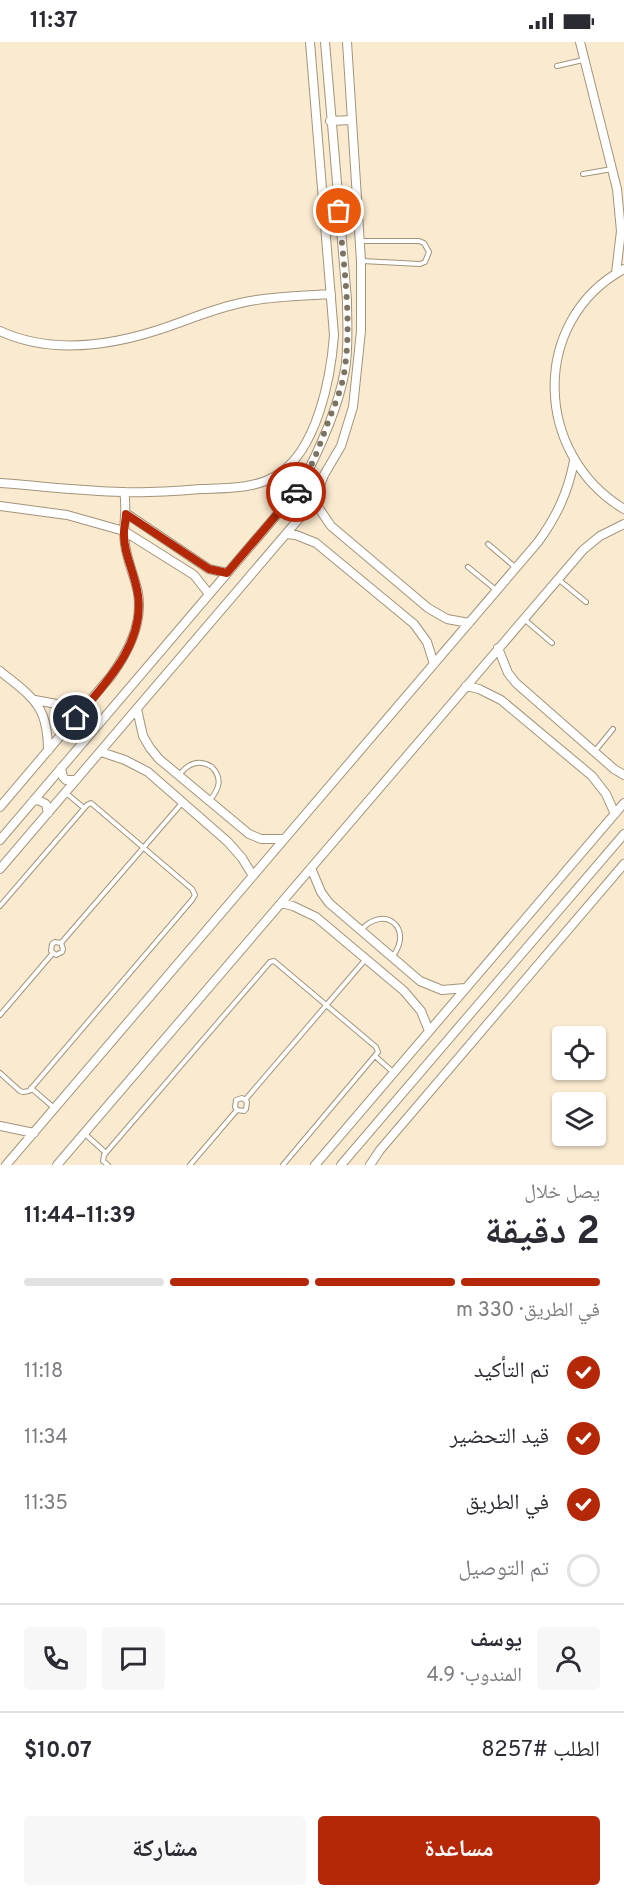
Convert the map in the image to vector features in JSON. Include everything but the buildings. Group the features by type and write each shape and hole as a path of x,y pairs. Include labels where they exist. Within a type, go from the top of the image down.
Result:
{"street":[{"path":"0,483 124,492 243,486 277,476 291,464 313,428 328,383 334,335 310,42"},
{"path":"0,840 298,490 322,440 345,370 348,336 347,300 325,42"},
{"path":"0,869 314,501 324,475 341,446 353,407 361,331 361,261 347,42"},
{"path":"580,42 617,189 621,222 620,271 595,290 578,310 565,334 557,359 554,385 556,412 563,437 574,461 603,495 624,510"},
{"path":"330,121 351,120"},
{"path":"0,331 43,345 97,344 145,334 244,302 265,298 332,294"},
{"path":"6,1165 516,568 551,524 562,504 570,483 574,461"},
{"path":"0,807 90,702 124,658 133,639 138,618 138,596 125,546 124,492"},
{"path":"314,501 331,526 428,608 447,619 469,623"},
{"path":"0,506 67,515 124,531 194,575 210,594"},
{"path":"126,514 209,569 227,573"},
{"path":"59,1164 557,579 583,550 600,536 624,524"},
{"path":"286,534 307,538 316,543 414,624 427,642 434,664"},
{"path":"498,648 508,673 516,683 594,752 624,775"},
{"path":"0,671 35,700 46,724 48,751"},
{"path":"466,686 501,700 592,776 606,794 615,814"},
{"path":"35,700 62,705 90,702"},
{"path":"136,709 143,736 150,748 179,775 249,834 261,839 284,840"},
{"path":"100,752 137,765 148,772 235,849 253,876"},
{"path":"61,768 63,777 71,782 76,780"},
{"path":"33,801 38,800 46,804 48,813"},
{"path":"315,1165 624,803"},
{"path":"341,1165 624,834"},
{"path":"370,1165 380,1150 624,864"},
{"path":"311,868 321,892 329,903 420,981 431,987 454,990 466,988"},
{"path":"280,903 293,906 316,917 366,959 415,1003 429,1031"},
{"path":"0,1126 34,1133"}],"lane":[{"path":"557,66 585,59"},
{"path":"583,174 612,169"},
{"path":"360,242 419,241 428,247 429,252 425,262 420,264 361,261"},
{"path":"488,544 516,568"},
{"path":"468,567 496,590"},
{"path":"557,579 586,602"},
{"path":"523,619 552,643"},
{"path":"594,752 613,729"},
{"path":"179,775 191,764 198,762 212,767 217,773 219,787 209,801"},
{"path":"65,792 84,808"},
{"path":"61,943 183,802"},
{"path":"0,906 88,804 92,804 192,889 194,898 31,1088 23,1092 0,1073"},
{"path":"361,930 374,919 382,918 397,926 401,934 401,942 393,957"},
{"path":"53,953 52,944 61,943"},
{"path":"53,953 56,955 62,952 61,943"},
{"path":"0,1015 53,953"},
{"path":"245,1100 366,959"},
{"path":"108,1165 103,1158 107,1153 272,961 276,961 376,1047 378,1052 283,1165"},
{"path":"375,1058 394,1073"},
{"path":"31,1088 54,1109"},
{"path":"237,1110 236,1100 242,1098 245,1100"},
{"path":"237,1110 243,1111 248,1106 245,1100"},
{"path":"190,1165 237,1110"},
{"path":"84,1134 107,1153"}],"way so far":[{"path":"296,492 322,440 345,370 348,336 347,300 339,211"}],"route":[{"path":"76,718 124,658 133,639 138,618 138,596 125,546 126,514 209,569 227,573 296,492"}]}
